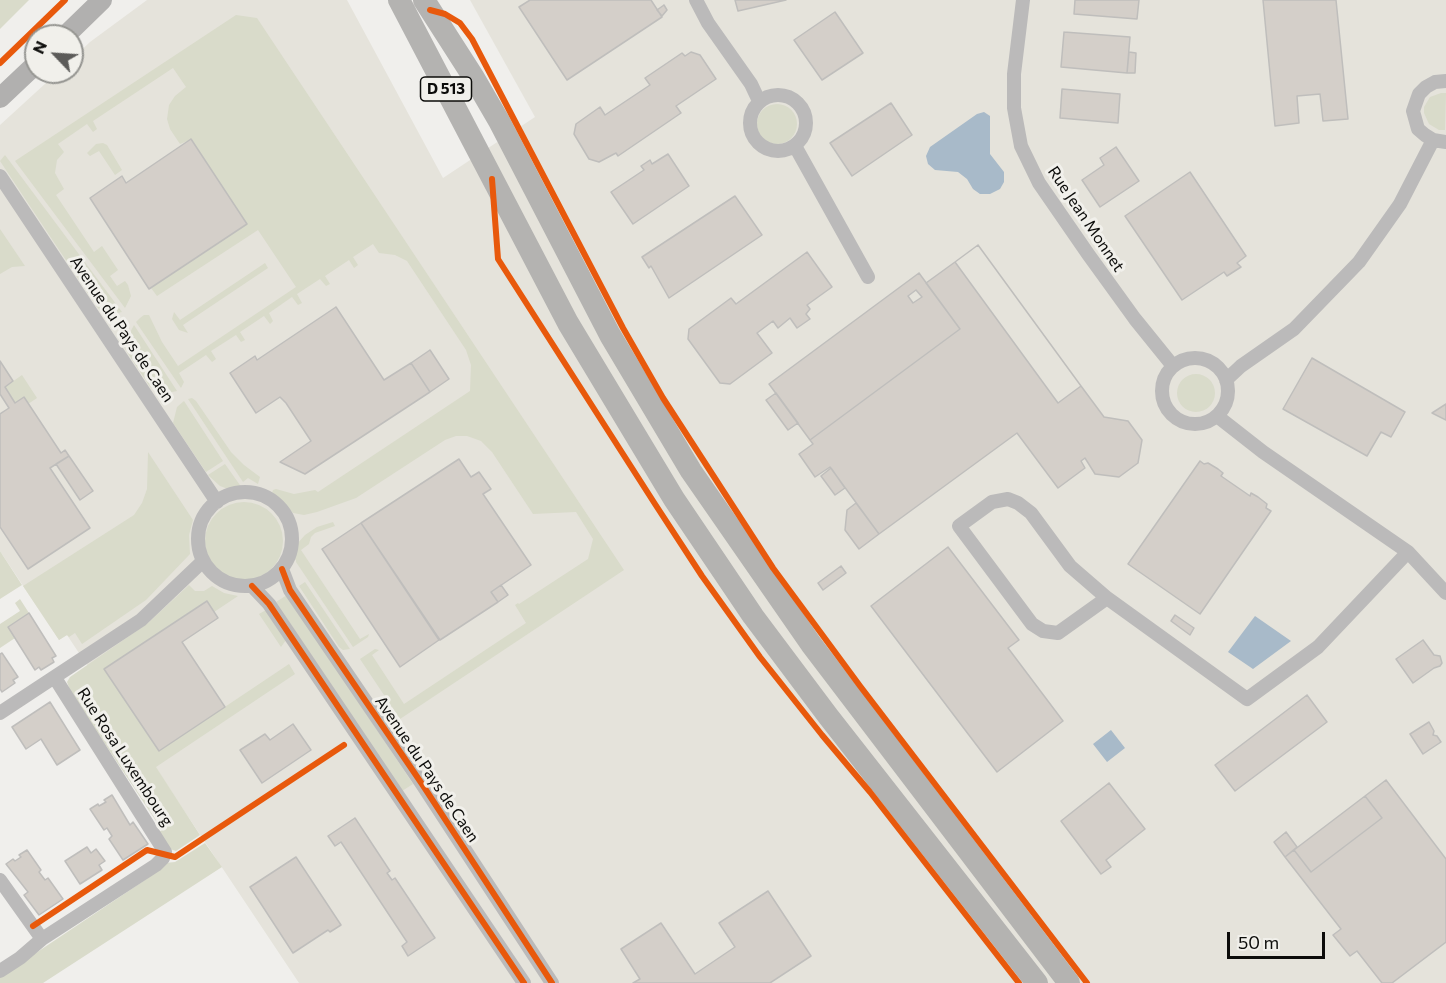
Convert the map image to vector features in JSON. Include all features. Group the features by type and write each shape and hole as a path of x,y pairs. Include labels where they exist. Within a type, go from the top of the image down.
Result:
{"main road":[{"path":"77,24 102,0"},
{"name":"D 513","path":"399,0 568,323 674,499 766,634 1036,983"},
{"name":"D 513","path":"424,0 484,95 610,335 691,471 811,644 1069,983"},
{"path":"0,98 24,75"}],"street":[{"path":"696,0 708,22 751,84 759,102"},
{"name":"Rue Jean Monnet","path":"1023,0 1014,74 1014,108 1021,146 1039,183 1135,319 1173,366"},
{"path":"1226,380 1241,366 1294,329 1359,262 1400,204 1439,141 1418,129 1413,111 1419,94 1426,87 1435,82 1446,81"},
{"path":"778,95 794,100 801,106 805,115 805,132 795,146 786,151 776,152 759,145 753,138 749,123 754,108 759,102 769,96 778,95"},
{"path":"795,146 868,277"},
{"name":"Avenue du Pays de Caen","path":"0,176 217,502"},
{"path":"1197,358 1209,361 1220,369 1226,380 1228,393 1225,405 1217,416 1206,422 1193,424 1181,421 1170,413 1164,402 1162,389 1166,377 1173,366 1184,360 1197,358"},
{"path":"1217,416 1263,452 1408,552 1446,593"},
{"path":"247,492 261,495 274,502 284,513 290,526 292,541 289,555 282,569 268,580 252,586 235,586 222,581 211,572 203,561 198,535 205,514 217,502 231,494 247,492"},
{"path":"1107,598 1058,633 1043,631 1032,624 959,526 992,502 1008,498 1018,503 1031,513 1070,566 1107,598 1247,699 1318,647 1408,552"},
{"path":"0,713 141,620 203,561"},
{"name":"Avenue du Pays de Caen","path":"282,569 290,590 422,784 552,983"},
{"path":"252,586 269,604 524,983"},
{"name":"Rue Rosa Luxembourg","path":"42,939 156,865 165,854 165,848 55,678"},
{"path":"0,880 42,939 0,971"}],"shaded area":[{"path":"147,0 347,0 443,178 535,117 470,0 1446,0 1446,983 299,983 67,635 59,640 0,551 0,125 45,84 84,84 84,48"}],"green space":[{"path":"0,0 29,0 0,29"},
{"path":"236,15 257,18 624,570 400,719 360,659 375,649 379,650 372,655 404,704 526,623 515,605 588,559 593,539 576,512 533,514 492,452 481,441 467,436 456,436 445,440 356,498 317,512 304,515 293,513 271,496 273,490 276,489 294,494 315,490 318,492 470,391 471,365 466,350 407,261 395,255 379,253 373,244 353,257 358,265 354,268 349,260 325,276 330,284 326,286 320,279 297,294 302,303 298,305 292,297 269,313 273,321 270,324 264,316 240,332 245,340 241,342 236,335 211,351 216,359 212,362 206,355 179,373 184,382 181,388 136,322 140,318 149,315 162,342 178,366 296,287 258,230 157,296 151,288 247,224 190,140 180,144 170,129 167,119 169,105 175,96 186,87 173,68 93,121 97,129 93,132 87,124 58,144 64,152 57,160 55,173 64,189 56,195 94,252 102,246 118,270 110,276 117,286 125,281 128,285 131,296 125,308 15,161"},
{"path":"1446,93 1445,130 1439,130 1429,124 1424,113 1424,107 1430,97"},
{"path":"777,104 791,110 797,124 791,138 777,144 763,138 757,124 763,110"},
{"path":"96,144 107,145 122,170 115,175 99,151 90,156 87,153"},
{"path":"5,155 122,312 108,315 97,307 0,161"},
{"path":"0,229 25,266 12,267 0,274"},
{"path":"265,263 268,268 183,325 188,333 179,330 172,319 174,312 180,320"},
{"path":"134,325 177,391 167,393 150,387 123,346"},
{"path":"1196,374 1210,379 1215,393 1210,407 1196,412 1182,407 1177,393 1182,379"},
{"path":"22,375 37,398 28,404 24,397 15,403 5,387"},
{"path":"192,398 231,452 260,477 258,484 248,478 243,482 188,399"},
{"path":"184,401 223,461 206,472 173,423 177,407"},
{"path":"148,452 193,520 189,535 190,554 146,600 82,644 75,633 59,640 23,586 134,515 147,489"},
{"path":"225,464 242,488 228,489 220,486 208,475"},
{"path":"236,502 252,502 266,508 277,519 283,533 283,549 277,563 266,574 252,580 236,580 222,574 211,563 205,549 205,533 211,519 222,508"},
{"path":"333,522 335,526 315,533 309,544 301,550 360,639 369,634 353,647 294,559 297,544 305,535 317,527"},
{"path":"0,551 22,585 0,599"},
{"path":"305,582 350,649 343,650 339,647 299,586"},
{"path":"189,585 195,591 204,591 212,586 224,593 238,596 214,612 206,601 104,669 159,751 289,664 295,674 156,767 200,835 176,851 170,849 159,832 162,830 71,693 67,682 70,677 148,623"},
{"path":"287,595 413,784 402,791 276,602"},
{"path":"20,599 29,613 8,627 15,638 0,648 0,624 20,611 15,603"},
{"path":"266,610 286,640 281,647 259,614"},
{"path":"205,843 222,867 43,983 0,983 0,977 148,878 165,863 175,862"}],"water":[{"path":"984,112 990,116 990,154 1004,172 1004,182 1000,189 990,194 980,194 958,172 935,170 928,164 926,156 930,147 977,114"},
{"path":"1255,616 1291,641 1253,669 1228,652"},
{"path":"1111,730 1125,748 1107,762 1093,744"}],"building":[{"path":"530,0 651,0 662,17 567,80 519,7"},
{"path":"735,0 786,0 738,11"},
{"path":"1075,0 1139,0 1137,19 1074,14"},
{"path":"1263,0 1336,0 1348,119 1323,121 1320,94 1297,96 1299,123 1275,126"},
{"path":"664,5 667,10 662,16 657,10"},
{"path":"835,12 863,53 822,80 794,40"},
{"path":"1064,32 1130,37 1127,73 1061,67"},
{"path":"691,52 700,55 716,79 676,106 681,113 618,156 616,153 599,162 589,159 574,134 576,124 600,107 605,115 650,85 645,78 682,53 685,56"},
{"path":"1129,52 1136,53 1135,73 1127,73"},
{"path":"1062,89 1120,94 1118,123 1060,118"},
{"path":"891,103 912,135 852,176 830,143"},
{"path":"191,139 247,224 149,289 90,198 122,176 126,183"},
{"path":"1116,147 1139,181 1100,207 1082,180 1104,165 1100,158"},
{"path":"668,154 689,186 633,224 611,192 644,170 641,166 650,160 652,164"},
{"path":"1190,172 1246,256 1237,263 1241,267 1227,276 1224,272 1182,300 1125,216"},
{"path":"735,196 762,235 669,298 651,266 649,268 642,257"},
{"path":"978,245 1081,386 1058,403 955,262"},
{"path":"978,245 1081,386 1058,403 955,262"},
{"path":"807,252 832,287 807,305 810,309 806,314 810,319 797,328 790,318 778,328 773,321 757,333 772,353 730,384 720,383 688,339 689,329 731,298 736,304"},
{"path":"955,262 1058,403 1081,386 1104,417 1128,421 1142,440 1138,463 1119,477 1095,474 1085,458 1081,461 1085,468 1058,488 1017,433 879,534 830,467 815,477 799,454 813,444 810,440 960,329 926,283"},
{"path":"919,273 960,329 810,440 769,384"},
{"path":"916,290 922,297 913,303 908,296"},
{"path":"336,307 384,380 411,363 430,392 305,474 280,462 311,441 286,403 280,397 256,413 230,373 255,356 257,360"},
{"path":"430,350 449,379 430,392 411,363"},
{"path":"1312,358 1405,412 1391,437 1381,432 1367,456 1283,409"},
{"path":"0,361 13,381 5,387 15,403 24,397 61,453 65,450 69,456 50,468 90,528 28,569 0,527 0,414 9,408 0,394"},
{"path":"776,393 798,423 788,430 766,400"},
{"path":"1446,404 1446,420 1432,413"},
{"path":"69,456 93,491 80,500 56,464"},
{"path":"459,459 471,477 479,472 491,489 483,494 531,565 491,592 498,602 440,640 361,523"},
{"path":"1200,461 1218,469 1223,473 1221,476 1250,496 1251,493 1258,497 1267,504 1266,508 1271,511 1200,614 1128,564"},
{"path":"831,468 845,488 835,495 821,476"},
{"path":"856,503 879,534 859,549 845,530 847,510"},
{"path":"361,523 439,640 400,667 322,549"},
{"path":"948,547 1019,640 1008,648 1063,721 997,772 871,606"},
{"path":"841,566 846,573 823,590 818,583"},
{"path":"501,585 508,595 498,602 491,592"},
{"path":"207,601 218,618 182,642 225,707 159,751 104,669"},
{"path":"29,613 56,656 52,658 54,662 41,670 39,667 35,670 8,627"},
{"path":"1175,615 1194,628 1190,635 1171,621"},
{"path":"1423,640 1434,655 1440,656 1442,663 1413,683 1396,659"},
{"path":"2,653 18,677 13,680 15,683 2,692 0,689 0,654"},
{"path":"1307,695 1327,722 1235,791 1215,765"},
{"path":"50,702 80,750 57,765 41,739 26,749 12,727"},
{"path":"1429,722 1434,731 1433,735 1437,736 1441,742 1423,754 1410,734"},
{"path":"293,724 311,750 262,783 240,750 265,734 270,740"},
{"path":"1386,780 1446,859 1446,942 1392,983 1382,983 1357,951 1350,956 1333,935 1341,929 1285,857 1294,850 1311,872 1382,818 1365,796"},
{"path":"1109,783 1145,829 1106,860 1111,867 1101,874 1061,821"},
{"path":"112,795 130,825 133,822 148,844 123,860 109,839 112,836 107,828 104,830 90,809 106,802 104,800"},
{"path":"1365,796 1382,818 1311,872 1294,850"},
{"path":"355,818 390,871 387,873 392,880 395,878 435,938 408,956 402,946 407,942 341,842 335,846 328,836"},
{"path":"1286,832 1297,847 1285,857 1274,842"},
{"path":"87,847 91,853 96,849 105,861 99,865 102,870 80,884 65,861"},
{"path":"27,850 41,870 39,872 45,880 48,878 63,899 39,915 24,895 28,892 6,864 21,857 19,855"},
{"path":"296,857 341,925 330,932 328,930 293,953 250,887"},
{"path":"768,891 811,956 770,983 633,983 640,979 621,949 661,923 695,974 735,947 719,923"}],"cycle path":[{"path":"0,63 65,0"},
{"path":"430,10 445,14 460,23 472,39 623,328 663,398 773,568 860,686 1087,983"},
{"path":"492,179 498,259 702,576 760,657 870,792 1019,983"},
{"path":"282,569 290,590 422,784 552,983"},
{"path":"252,586 269,604 524,983"},
{"path":"33,926 147,850 175,857 344,745"}]}
